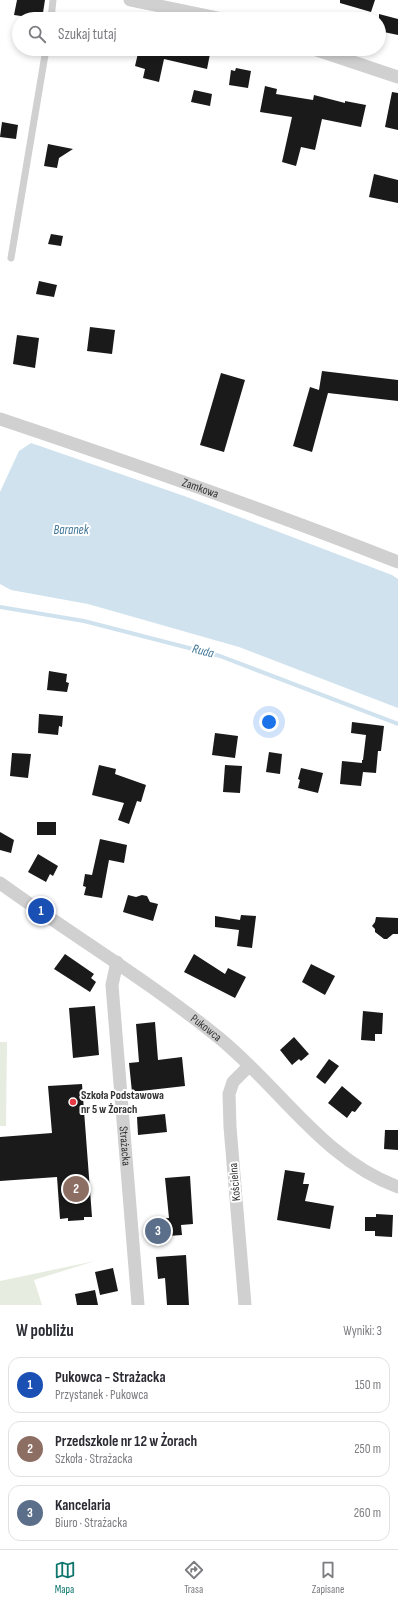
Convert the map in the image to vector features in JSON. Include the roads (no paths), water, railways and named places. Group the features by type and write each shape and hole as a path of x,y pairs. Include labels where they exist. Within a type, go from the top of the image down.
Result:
{"street":[{"path":"130,0 189,12"},
{"path":"335,56 398,77"},
{"name":"Zamkowa","path":"0,419 151,470 313,529 398,562"},
{"name":"Pukowca","path":"0,883 117,962 218,1038 250,1066 323,1140 351,1162 382,1181 398,1187"},
{"name":"Strażacka","path":"117,962 112,985 138,1305"},
{"name":"Kościelna","path":"245,1305 230,1127 229,1094 233,1082 250,1066"}],"lane":[{"path":"52,12 53,0"},
{"path":"11,258 45,56"}],"water":[{"name":"Baranek","path":"31,443 187,497 392,575 398,579 398,708 239,647 88,604 11,590 0,584 0,492 19,451"}],"waterway":[{"name":"Ruda","path":"0,607 84,621 220,656 398,724"}],"place":[{"name":"Pukowca - Strażacka","path":"41,911"},
{"name":"Szkoła Podstawowa nr 5 w Żorach","path":"73,1102"},
{"name":"Przedszkole nr 12 w Żorach","path":"76,1189"},
{"name":"Kancelaria","path":"158,1231"}]}
